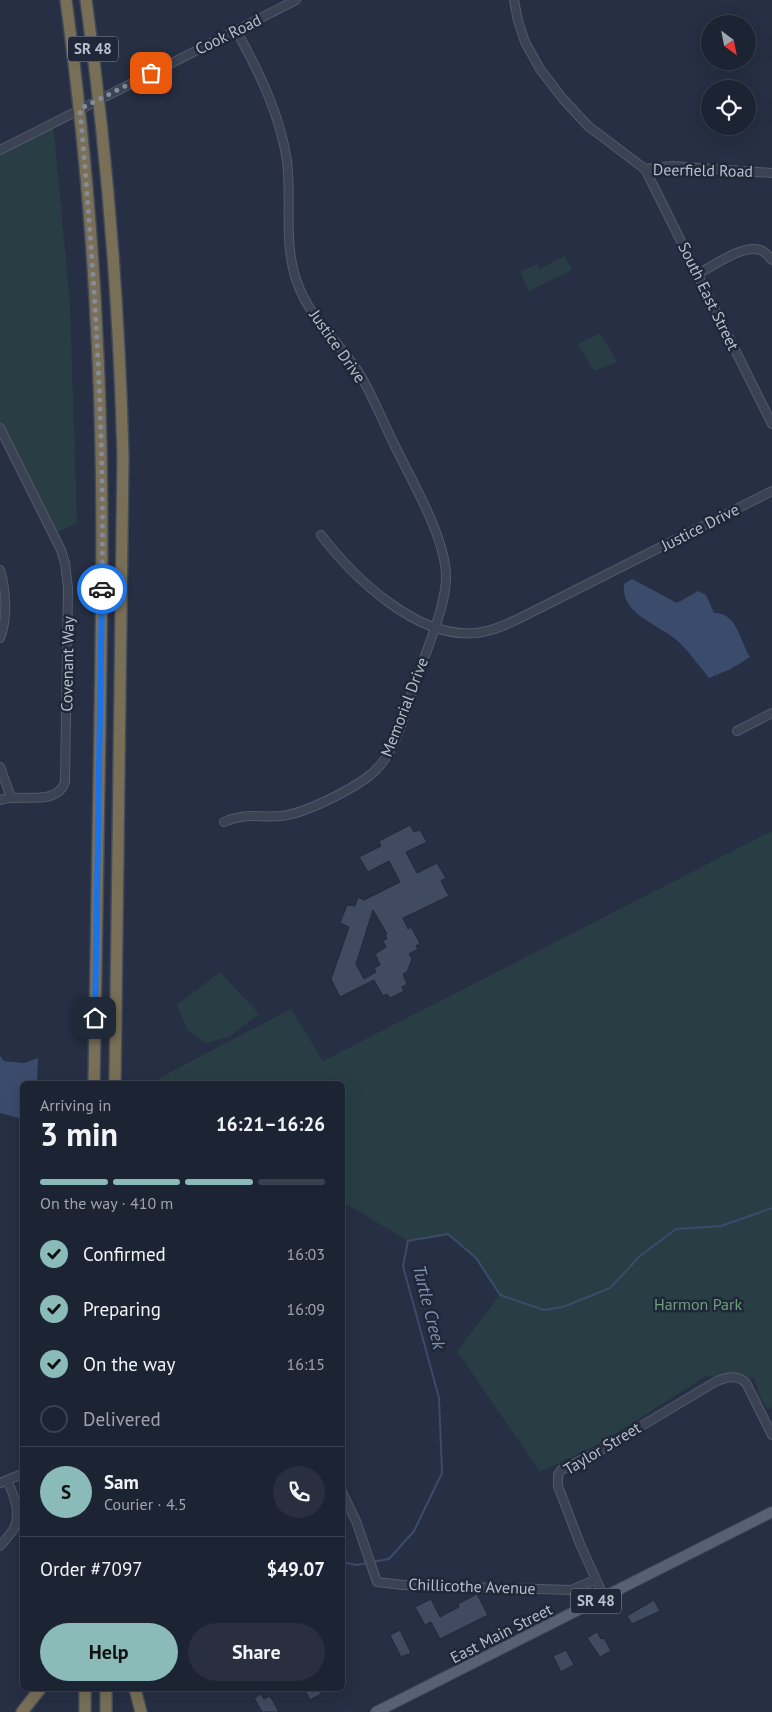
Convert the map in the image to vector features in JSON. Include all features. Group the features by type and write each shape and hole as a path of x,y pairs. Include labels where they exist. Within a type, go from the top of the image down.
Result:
{"highway":[{"name":"SR 48","path":"66,0 80,109 94,281 102,501 94,1081"},
{"name":"SR 48","path":"86,0 99,99 116,300 123,456 115,1081"},
{"path":"22,1712 38,1691"},
{"path":"85,1691 85,1712"},
{"path":"106,1691 106,1712"},
{"path":"136,1691 141,1712"}],"main road":[{"name":"East Main Street","path":"376,1712 772,1512"}],"street":[{"name":"Cook Road","path":"0,150 296,0"},
{"name":"Deerfield Road","path":"514,0 525,42 540,69 563,99 588,126 645,169 673,166 772,173"},
{"name":"Justice Drive","path":"236,30 272,102 282,136 290,195 290,254 297,282 317,322 343,351 362,378 433,526 443,555 446,579 441,606 434,628"},
{"name":"South East Street","path":"645,169 772,424"},
{"path":"698,274 740,250 754,248 762,250 772,260"},
{"name":"Covenant Way","path":"0,428 53,534 65,563 68,588 65,782 59,793 50,797 11,797"},
{"name":"Justice Drive","path":"321,535 340,558 383,597 410,616 434,628 466,633 487,631 502,626 772,490"},
{"path":"0,570 3,583 4,615 3,630 0,638"},
{"name":"Memorial Drive","path":"224,822 235,817 250,815 292,815 340,793 372,774 383,762 391,748 434,628"},
{"path":"737,731 772,713"},
{"path":"0,767 11,797 0,800"},
{"name":"Taylor Street","path":"604,1597 595,1580 558,1486 558,1475 561,1470 725,1378 742,1379 749,1387 772,1435"},
{"path":"0,1546 14,1529 16,1516 16,1499 4,1481 20,1475"},
{"name":"Chillicothe Avenue","path":"345,1498 356,1521 377,1582 404,1585 571,1590 595,1580"}],"green space":[{"path":"53,122 70,303 77,523 53,534 0,429 0,150"},
{"path":"565,256 572,270 529,291 520,272 537,264 539,269"},
{"path":"600,333 617,362 594,371 578,344"},
{"name":"Harmon Park","path":"772,831 772,1407 768,1410 759,1395 755,1378 706,1376 601,1443 540,1472 457,1351 500,1295 476,1258 448,1235 408,1241 345,1203 345,1081 160,1081 159,1078 291,1009 323,1061"},
{"path":"220,972 259,1014 229,1037 206,1043 188,1031 177,1005"}],"water":[{"path":"632,579 677,603 698,591 706,595 714,613 722,614 733,622 750,657 731,669 709,678 679,642 643,618 628,604 624,595 624,584"},
{"path":"0,1056 4,1061 24,1063 38,1058 37,1081 20,1081 20,1118 0,1113"}],"building":[{"path":"410,825 414,832 420,830 427,842 406,852 417,873 437,863 446,878 441,881 449,896 403,918 408,929 411,927 420,943 416,946 418,949 409,954 412,959 407,972 403,974 407,984 402,987 404,991 390,998 387,994 383,996 374,980 340,997 331,979 349,927 340,923 347,905 355,906 358,897 364,900 400,882 389,861 368,872 359,857 381,846 379,841","holes":["373,910 387,934 385,935 387,939 383,941 386,947 375,954 380,965 374,968 376,972 364,979 356,964"]},
{"path":"477,1594 488,1615 440,1639 431,1622 425,1625 415,1607 431,1599 440,1617 459,1607 458,1604"},
{"path":"654,1600 660,1611 632,1624 627,1616"},
{"path":"400,1630 411,1653 401,1657 390,1635"},
{"path":"597,1632 601,1639 604,1638 611,1651 600,1657 587,1638"},
{"path":"566,1650 574,1665 561,1672 553,1656"},
{"path":"305,1691 319,1691 321,1694 310,1700"},
{"path":"261,1694 264,1699 270,1696 279,1712 262,1712 254,1698"}],"waterway":[{"name":"Turtle Creek","path":"372,1562 389,1559 414,1531 442,1473 439,1398 403,1266 408,1241 448,1234 476,1258 500,1295 544,1310 563,1307 610,1288 640,1256 676,1229 721,1226 772,1208"},
{"name":"Turtle Creek","path":"345,1563 357,1565 367,1563"}],"way so far":[{"path":"102,589 98,339 80,109 151,73"}],"route":[{"path":"95,1018 102,589"}]}
